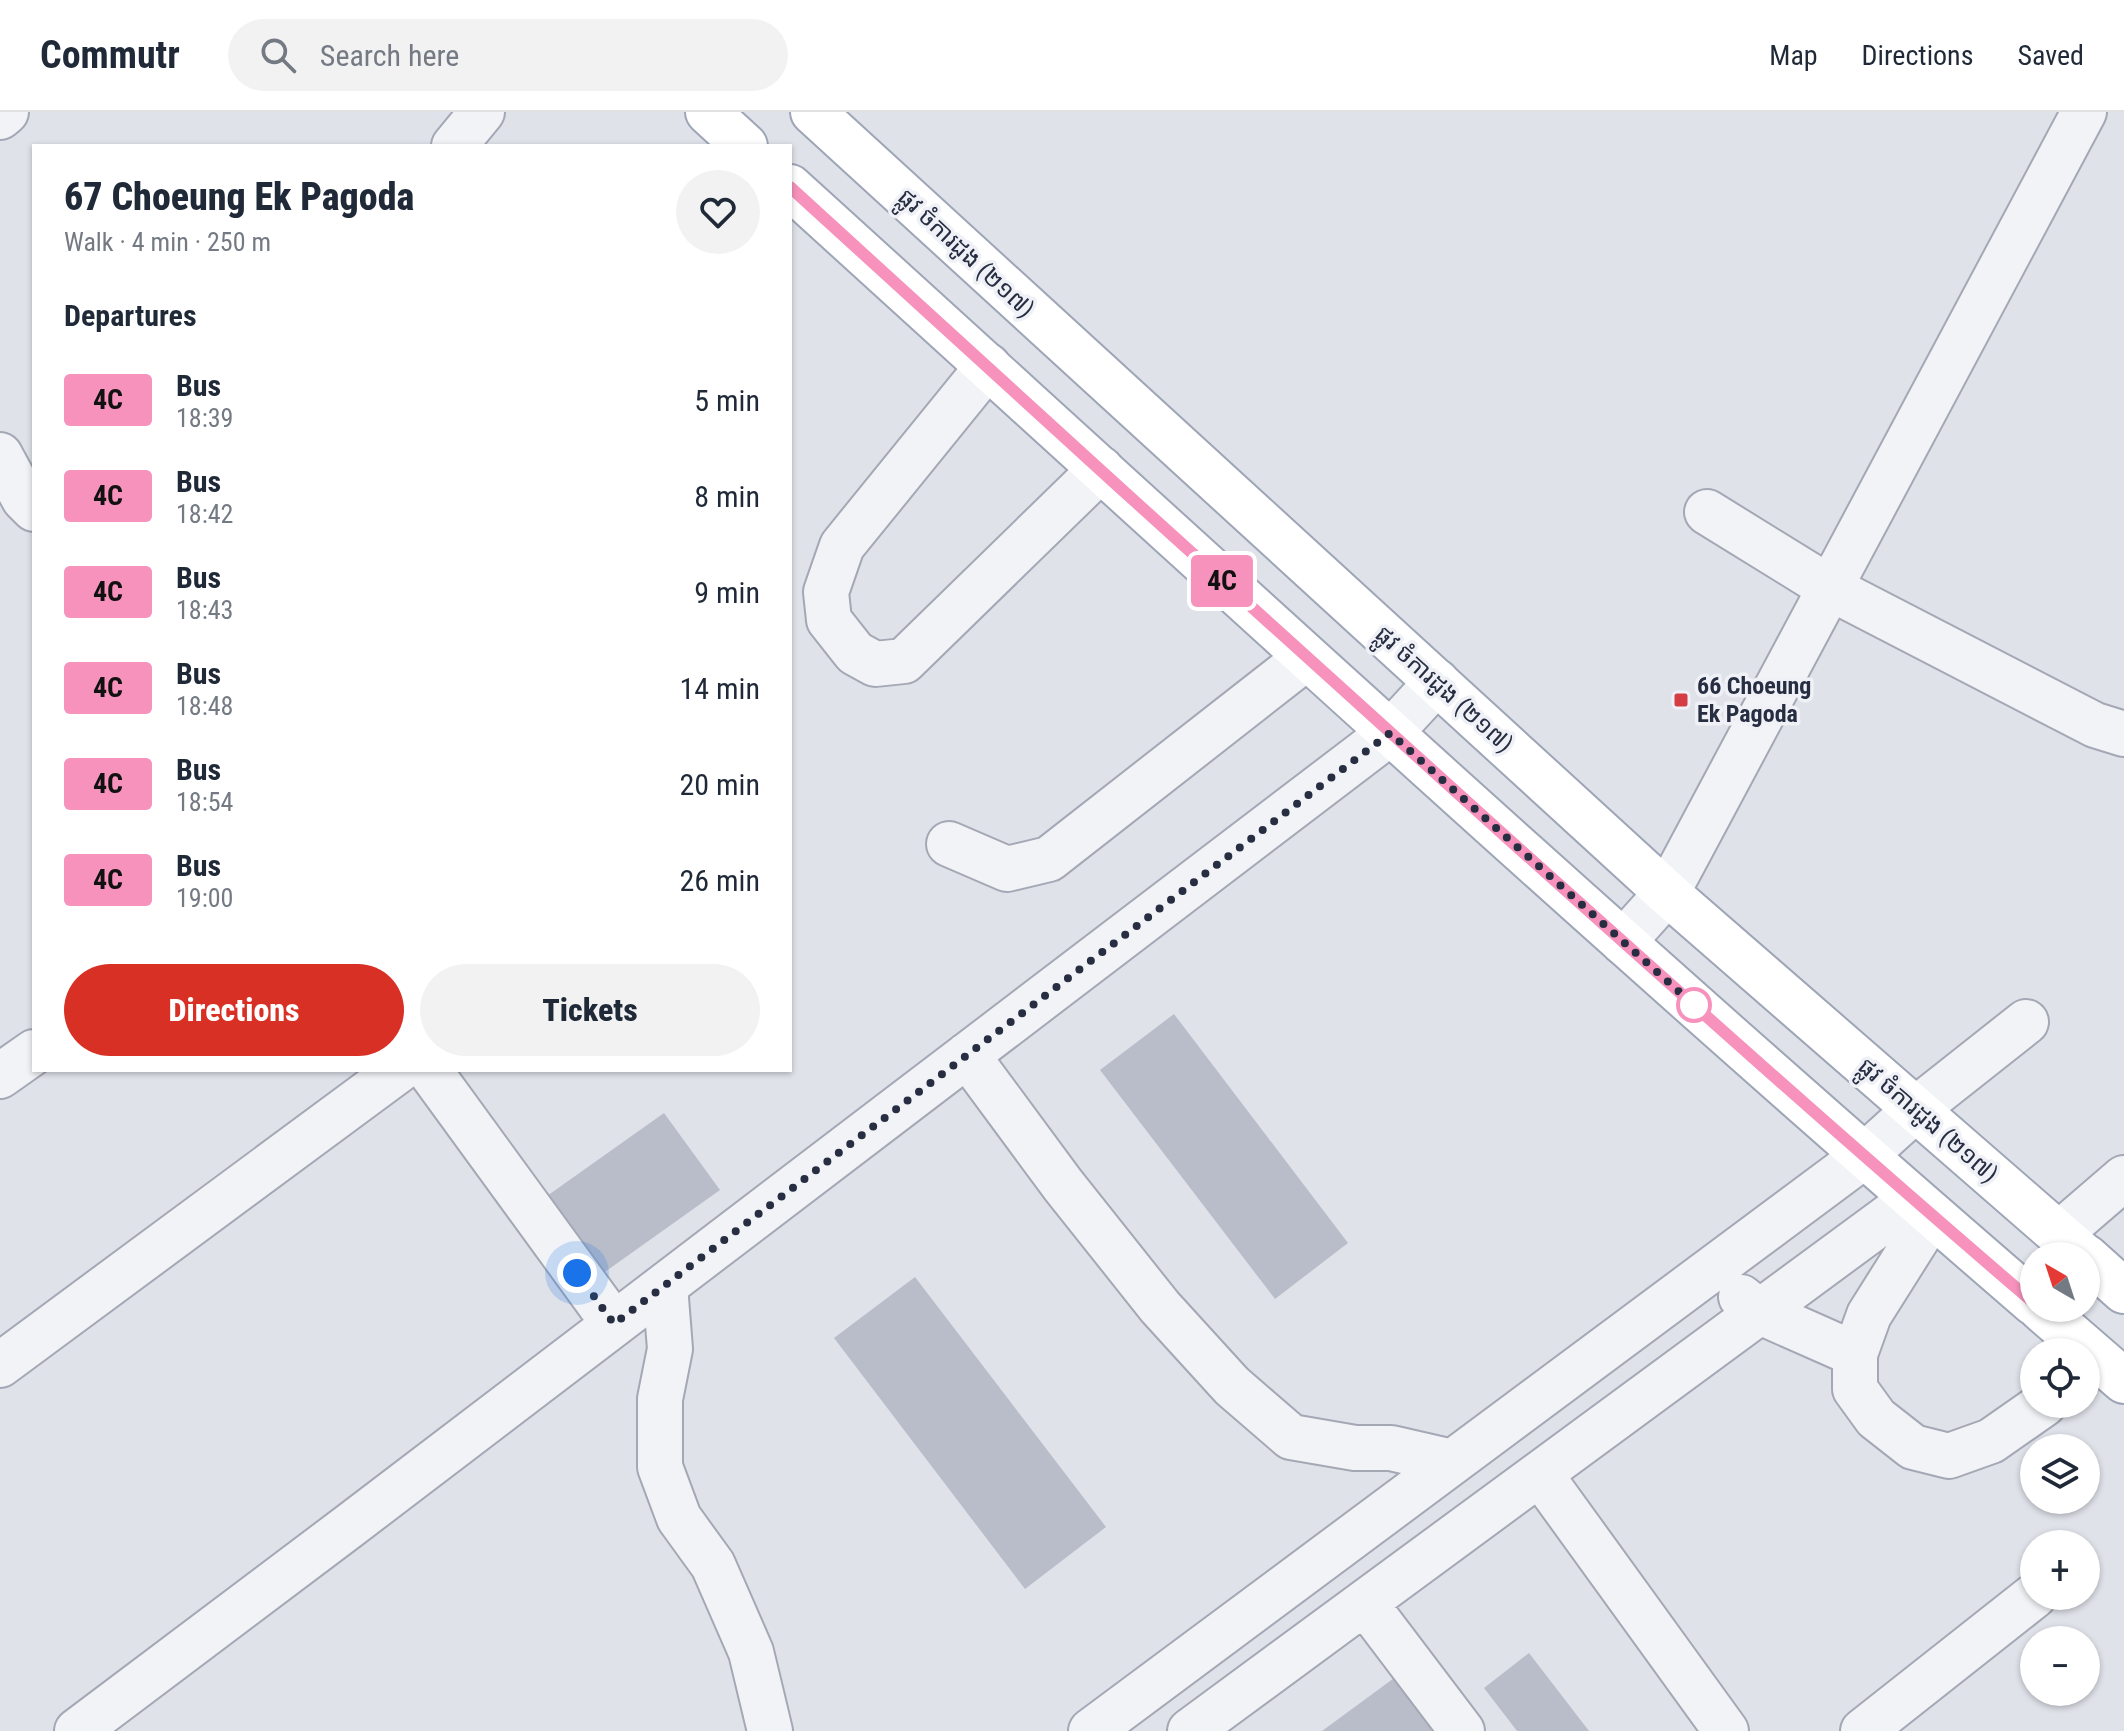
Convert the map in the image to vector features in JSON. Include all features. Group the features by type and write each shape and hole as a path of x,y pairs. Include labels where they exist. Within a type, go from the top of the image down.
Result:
{"main road":[{"path":"708,112 743,144"},
{"name":"ផ្លូវ ចំការដូង (២១៧)","path":"813,112 1667,893 2068,1242"},
{"path":"792,189 1306,658 1864,1156 2020,1291"},
{"path":"1040,413 1089,365"},
{"name":"ផ្លូវ ចំការដូង (២១៧)","path":"2100,1270 2124,1291"},
{"path":"2054,1322 2105,1373"}],"street":[{"path":"0,117 6,112"},
{"path":"456,144 482,112"},
{"path":"1623,942 1667,893 2084,112"},
{"path":"988,366 842,546 826,592 829,620 855,653 875,664 904,661 1101,469"},
{"path":"0,455 19,509"},
{"path":"1707,512 1830,588 2095,725 2124,734"},
{"path":"949,844 1007,869 1049,859 1306,658"},
{"path":"77,1731 1390,733 1437,682"},
{"path":"1091,1731 1864,1156 1916,1109 2026,1022"},
{"path":"0,1076 32,1053"},
{"path":"967,1055 1063,1185 1160,1307 1232,1386 1291,1437 1355,1448 1391,1448 1452,1462"},
{"path":"0,1365 396,1072"},
{"path":"430,1072 614,1324"},
{"path":"2081,1242 2124,1178"},
{"path":"1190,1731 1760,1312 1922,1207"},
{"path":"1922,1207 1869,1315 1855,1354 1855,1389 1876,1418 1913,1447 1949,1456 1991,1441 2024,1418"},
{"path":"1707,1271 1760,1312 1855,1354"},
{"path":"665,1286 670,1349 660,1399 660,1467 679,1518 713,1565 751,1652 770,1731"},
{"path":"1540,1474 1726,1731"},
{"path":"1365,1603 1462,1731"},
{"path":"1863,1731 2020,1607"}],"building":[{"path":"1174,1014 1348,1243 1275,1299 1100,1070"},
{"path":"664,1113 720,1190 602,1274 547,1196"},
{"path":"915,1277 1106,1527 1025,1589 834,1338"},
{"path":"1529,1653 1589,1731 1517,1731 1484,1688"},
{"path":"1401,1673 1445,1731 1322,1731"}],"bus line":[{"name":"4C","path":"792,189 1306,658 1754,1059 2020,1291"}],"place":[{"name":"66 Choeung Ek Pagoda","path":"1681,700"}],"route":[{"path":"577,1273 614,1324 1390,733 1694,1005"}]}
